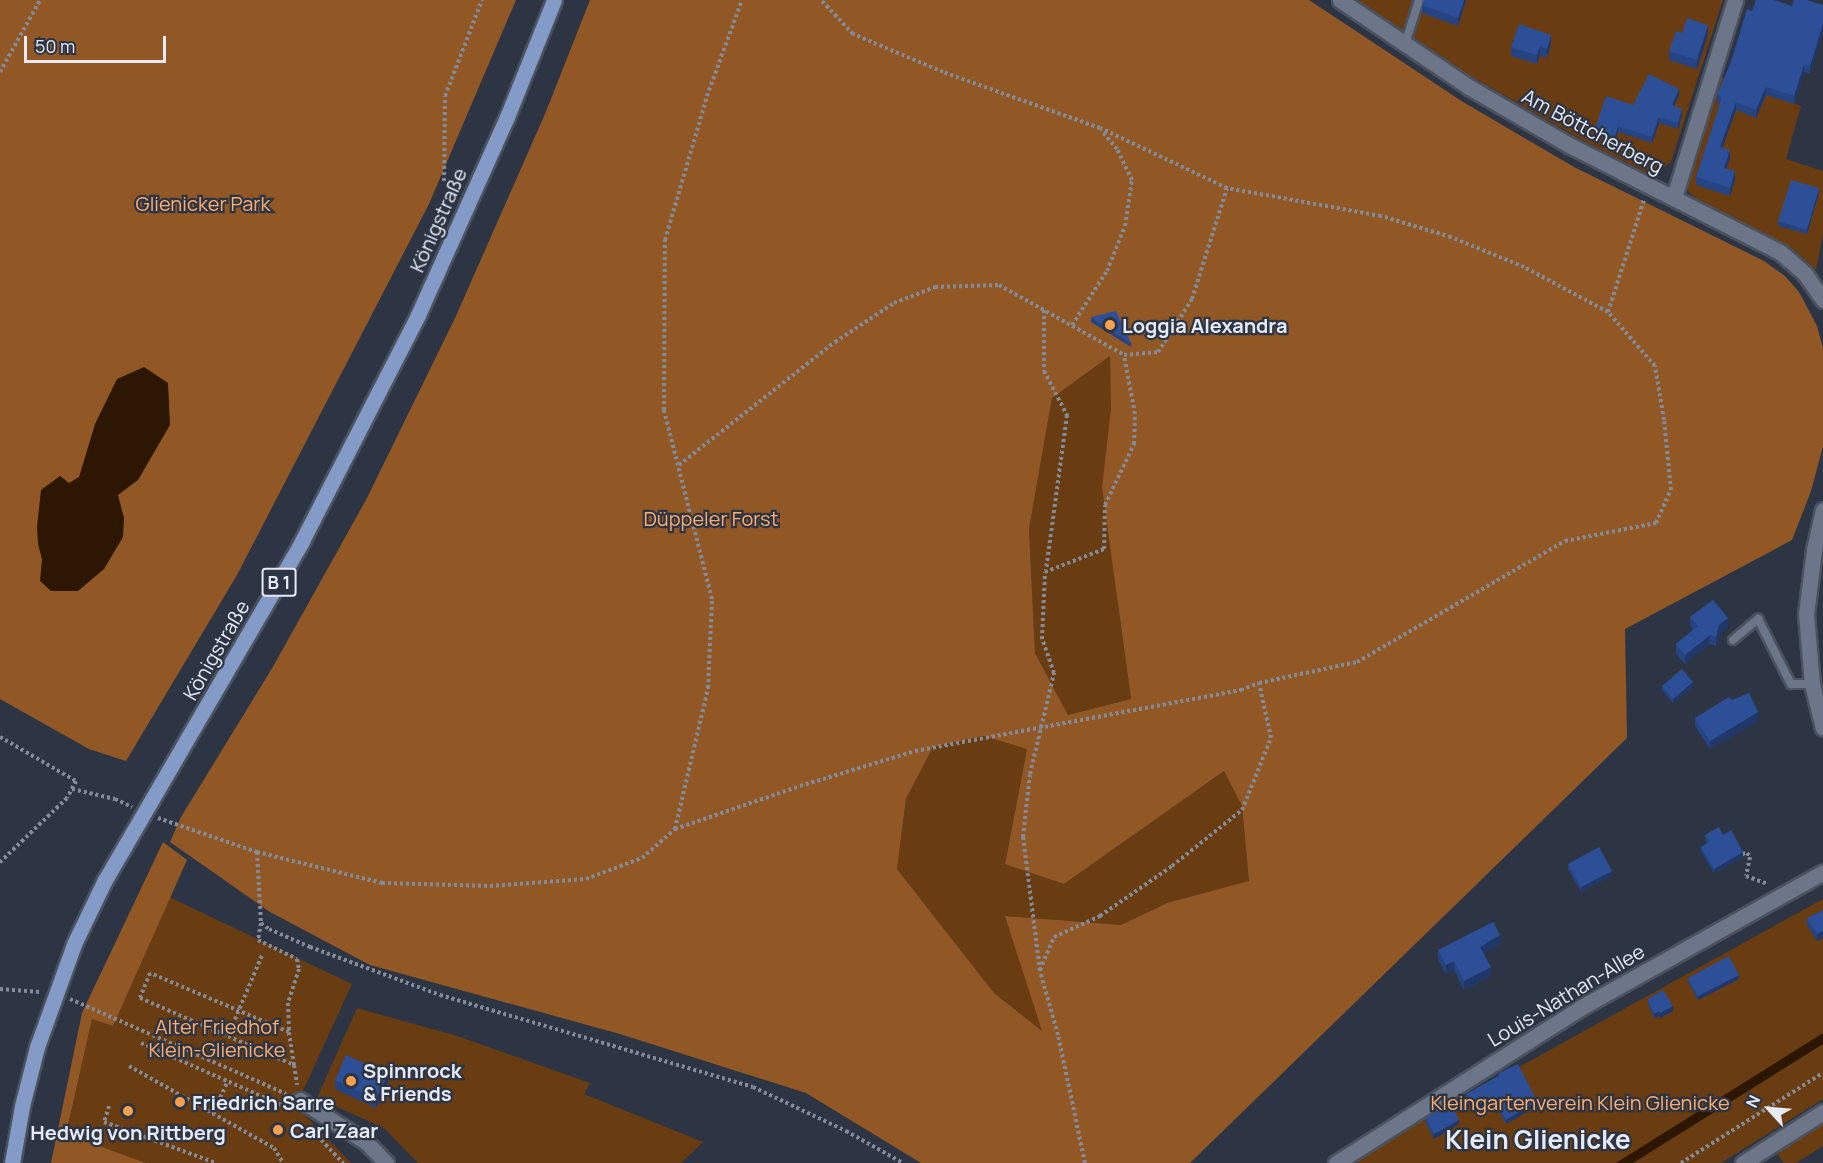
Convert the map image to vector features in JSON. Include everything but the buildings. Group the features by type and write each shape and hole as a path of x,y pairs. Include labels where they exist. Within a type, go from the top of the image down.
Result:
{"main road":[{"name":"Königstraße","path":"12,1163 37,1047 74,944 105,880 302,541 418,315 507,117 554,0"}],"street":[{"name":"Am Böttcherberg","path":"1340,0 1469,87 1559,139 1780,252 1804,274 1823,300"},
{"path":"1674,197 1735,0"},
{"path":"1823,510 1814,550 1806,614 1812,684 1823,728"},
{"name":"Louis-Nathan-Allee","path":"1336,1163 1580,1008 1823,872"},
{"path":"297,1105 366,1142 386,1163"},
{"path":"1743,1163 1823,1112"}],"lane":[{"path":"1405,44 1419,0"},
{"path":"1733,640 1758,619 1791,684 1812,684"}],"path":[{"path":"0,72 40,0"},
{"path":"444,181 445,96 482,0"},
{"path":"675,830 708,688 712,599 664,410 665,240 707,96 742,0"},
{"path":"180,826 257,852 382,883 490,886 586,879 642,858 675,830 800,786 915,752 1241,690 1259,683 1357,662 1565,541 1656,523 1671,490 1664,420 1655,366 1608,312 1524,267 1451,237 1381,216 1227,189 1100,128 943,72 853,34 821,0"},
{"path":"1072,326 1111,262 1125,226 1132,180 1117,149 1100,128"},
{"path":"1608,312 1649,185"},
{"path":"679,465 835,342 894,303 935,287 999,285 1124,355 1158,351 1192,299 1227,189"},
{"path":"1044,310 1044,371 1067,415 1046,572 1042,639 1054,673 1030,774 1023,837 1040,971 1058,1035 1085,1163"},
{"path":"1046,572 1104,549 1105,505 1134,444 1135,414 1124,355"},
{"path":"1040,971 1054,937 1100,916 1172,866 1242,810 1271,738 1259,683"},
{"path":"0,737 76,781 67,798 0,862"},
{"path":"72,789 115,799 144,813"},
{"path":"257,852 261,923 258,940 297,959 299,969 288,1003 297,1105"},
{"path":"1742,854 1747,853 1750,857 1746,876 1789,891"},
{"path":"261,923 269,929 310,947 440,995 753,1087 846,1131 903,1163"},
{"path":"228,1036 262,955"},
{"path":"289,1032 150,974 140,998 294,1065"},
{"path":"0,989 56,992 297,1105"},
{"path":"141,1042 228,1081 297,1105"},
{"path":"129,1066 274,1148 283,1163"},
{"path":"1681,1163 1823,1073"},
{"path":"213,1114 228,1081"},
{"path":"109,1106 104,1122 216,1163"},
{"path":"307,1125 343,1163"}],"green space":[{"name":"Glienicker Park","path":"0,0 516,0 429,204 237,575 126,761 89,749 0,699"},
{"name":"Düppeler Forst","path":"590,0 1309,0 1463,102 1574,167 1764,261 1785,276 1799,292 1817,326 1823,348 1823,446 1811,491 1792,540 1625,629 1627,738 1190,1163 921,1163 806,1093 620,1034 370,965 270,912 170,842 181,817 274,665 367,498 456,316 545,114","holes":["1110,356 1111,409 1102,487 1131,699 1068,715 1035,653 1029,529 1052,398","983,736 1027,749 1005,864 1064,884 1224,771 1242,806 1249,881 1167,903 1121,925 1005,916 1042,1031 994,993 897,869 906,799 933,747"]},
{"path":"1356,0 1414,0 1404,32"},
{"path":"1425,0 1723,0 1671,162 1660,170 1647,173 1584,141 1472,77 1413,38"},
{"path":"1721,77 1801,106 1786,159 1823,171 1823,233 1816,270 1789,246 1695,198 1688,191 1687,183"},
{"path":"1110,356 1118,606 1131,699 1068,715 1035,653 1029,529 1052,398"},
{"path":"983,736 1027,749 1005,863 1064,884 1224,771 1242,806 1249,882 1167,903 1121,925 1006,916 1043,1032 994,993 897,869 906,799 933,747"},
{"path":"163,842 187,860 113,1026 92,1019 66,1134 146,1163 51,1163 82,1013"},
{"name":"Alter Friedhof Klein-Glienicke","path":"169,897 352,984 296,1106 351,1163 146,1163 66,1135 92,1018 113,1026"},
{"name":"Kleingartenverein Klein Glienicke","path":"1823,899 1823,1099 1721,1163 1356,1163 1414,1125"},
{"path":"357,1008 457,1036 590,1083 584,1094 703,1142 681,1163 418,1163 384,1128 317,1098"},
{"path":"1823,1124 1823,1146 1796,1163 1784,1163 1778,1155 1781,1150"}],"shaded area":[{"path":"144,367 168,383 170,425 138,480 118,495 124,518 123,537 104,569 78,591 51,591 40,581 42,559 37,527 41,490 60,476 69,483 79,477 95,424 117,379"},
{"path":"1823,1033 1823,1044 1633,1163 1616,1163"}],"place":[{"name":"Loggia Alexandra","path":"1110,325"},
{"name":"Spinnrock & Friends","path":"351,1081"},
{"name":"Friedrich Sarre","path":"180,1102"},
{"name":"Hedwig von Rittberg","path":"128,1111"},
{"name":"Carl Zaar","path":"278,1130"}],"district":[{"name":"Klein Glienicke","path":"1538,1140"}]}
